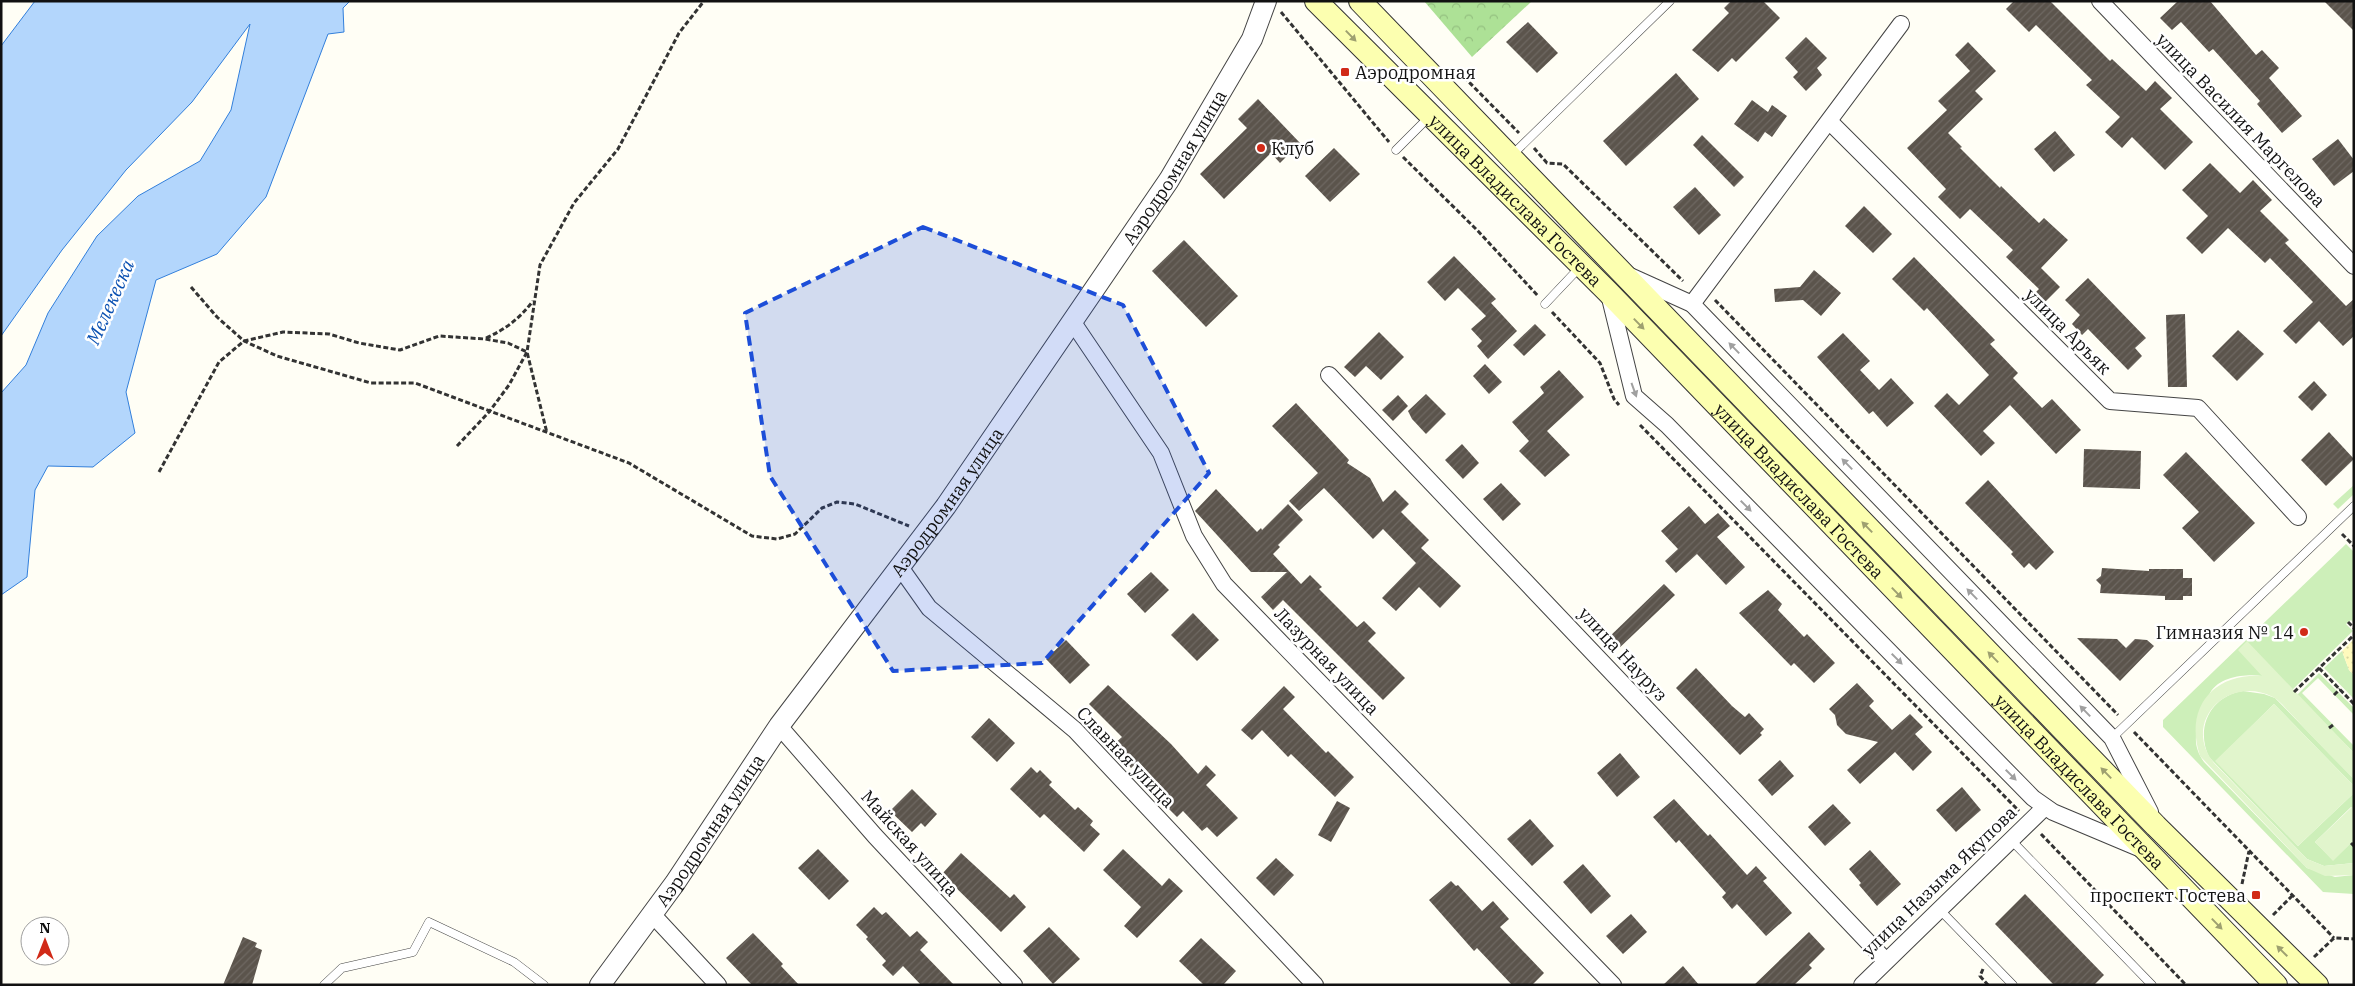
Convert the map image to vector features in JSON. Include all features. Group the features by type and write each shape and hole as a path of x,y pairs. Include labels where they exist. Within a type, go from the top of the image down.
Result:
{"main road":[{"name":"улица Владислава Гостева","path":"1316,1 1608,292 2276,985"},
{"name":"улица Владислава Гостева","path":"1360,1 2156,826 2317,985"}],"street":[{"name":"Аэродромная улица","path":"600,985 652,914 779,726 926,533 1169,180 1252,39 1266,1"},
{"name":"улица Василия Маргелова","path":"2100,1 2354,266"},
{"path":"1692,304 1902,24"},
{"name":"улица Аръяк","path":"1830,122 2110,401 2198,408 2298,517"},
{"path":"1620,272 1692,304 2112,738 2156,826"},
{"path":"1608,292 1634,396 1667,425 2033,798 2045,806 2145,850"},
{"name":"Лазурная улица","path":"1072,321 1161,453 1194,536 1224,584 1613,985"},
{"name":"улица Науруз","path":"1329,375 1886,961"},
{"name":"Славная улица","path":"900,567 928,608 1076,730 1315,985"},
{"name":"Майская улица","path":"779,726 875,836 1014,985"},
{"name":"улица Назыма Якупова","path":"1862,985 2045,806"},
{"path":"652,914 718,985"}],"lane":[{"path":"1510,157 1670,1"},
{"path":"1396,150 1430,115"},
{"path":"1545,304 1581,266"},
{"path":"2112,738 2354,506"},
{"path":"2011,840 2152,985"},
{"path":"1939,909 2013,985"},
{"path":"324,985 342,968 414,952 429,922 514,962 544,985"}],"path":[{"path":"548,433 527,352 533,300 540,265 574,203 618,148 679,33 704,1"},
{"path":"1547,163 1563,164 1686,284 1705,289 2334,938 2354,939"},
{"path":"191,287 217,317 244,341 277,356 371,383 415,383 629,463 752,536 777,539 795,534 822,508 837,502 855,504 926,533"},
{"path":"485,339 504,330 521,318 533,300"},
{"path":"159,472 219,362 244,341 283,332 329,334 400,350 439,336 485,339 508,343 527,352"},
{"path":"457,446 489,412 509,385 527,352"},
{"path":"2349,541 2354,546"},
{"path":"2348,622 2354,628"},
{"path":"2294,692 2354,635"},
{"path":"2319,668 2354,704"},
{"path":"2334,695 2340,689"},
{"path":"2329,728 2333,724"},
{"path":"2248,890 2242,884 2250,851"},
{"path":"2266,909 2273,915 2293,895"},
{"path":"2312,958 2334,938"}],"highlighted area":[{"path":"923,227 1123,305 1209,473 1042,663 893,671 770,476 745,313"}],"green space":[{"path":"1424,1 1532,1 1472,57"},
{"path":"2354,485 2354,494 2338,509 2333,504"},
{"path":"2346,544 2354,552 2354,623 2351,620 2346,624 2353,631 2292,690 2247,642 2263,676 2234,677 2214,687 2210,693 2198,728 2196,744 2204,762 2307,868 2335,877 2354,875 2354,894 2323,892 2163,727 2163,720"},
{"path":"2247,641 2354,753 2354,779 2279,701 2273,697 2256,692 2240,692 2226,697 2214,706 2206,718 2203,732 2205,747 2214,763 2307,859 2324,866 2354,863 2354,875 2325,876 2307,868 2200,756 2196,739 2196,723 2200,709 2207,697 2217,687 2229,680 2262,676 2238,650"},
{"path":"2342,651 2349,670 2354,675 2354,699 2324,668"},
{"path":"2319,673 2354,708 2354,715 2318,678 2302,693 2354,746 2354,753 2297,695"},
{"path":"2243,691 2264,694 2275,698 2354,779 2354,786 2274,704 2216,761 2298,846 2354,793 2354,809 2351,807 2315,842 2333,860 2354,840 2354,863 2324,866 2307,859 2209,757 2204,735 2205,724 2209,715 2214,706 2222,699"},
{"path":"2274,704 2354,786 2354,793 2298,846 2215,761"},
{"path":"2352,807 2354,809 2354,840 2333,861 2315,842"}],"sand":[{"path":"2354,639 2354,675 2349,670 2342,651"}],"water":[{"name":"Мелекеска","path":"35,1 350,1 343,8 344,32 328,34 266,197 217,254 156,280 126,392 135,433 93,467 48,466 35,490 27,577 1,595 1,393 26,365 48,313 97,236 138,196 200,161 231,110 250,24 192,102 126,170 62,250 1,336 1,46"}],"building":[{"path":"1731,1 1763,1 1780,18 1736,62 1732,58 1718,72 1692,50 1729,13 1724,8"},
{"path":"2014,1 2050,1 2110,61 2112,59 2146,91 2155,81 2172,98 2160,109 2193,142 2165,170 2132,137 2122,148 2105,132 2120,117 2086,85 2092,80 2036,25 2029,32 2006,9"},
{"path":"2178,1 2210,1 2256,55 2262,50 2279,68 2269,78 2302,116 2282,133 2257,104 2260,101 2213,49 2209,52 2181,22 2172,30 2160,18"},
{"path":"2324,1 2354,1 2354,31"},
{"path":"1528,22 1558,53 1537,73 1506,42"},
{"path":"1806,37 1827,58 1817,68 1822,75 1806,91 1793,77 1798,72 1785,58"},
{"path":"1968,42 1996,71 1975,91 1983,99 1948,133 1962,147 1960,148 2000,188 2001,186 2039,223 2044,218 2068,240 2041,268 2060,287 2045,302 2035,293 2039,289 2006,257 2013,250 1970,209 1960,219 1938,197 1946,189 1907,148 1947,110 1938,101 1970,71 1955,55"},
{"path":"1676,73 1699,99 1626,166 1603,141"},
{"name":"Клуб","path":"1258,99 1300,143 1280,163 1271,153 1224,199 1200,174 1247,128 1238,119"},
{"path":"1752,100 1768,112 1772,105 1787,116 1772,137 1765,132 1758,142 1734,124"},
{"path":"2055,131 2075,155 2054,172 2034,149"},
{"path":"1702,135 1744,177 1734,187 1693,145"},
{"path":"2338,139 2354,160 2354,171 2334,186 2312,159"},
{"path":"1334,148 1360,174 1330,202 1305,176"},
{"path":"2210,163 2240,193 2253,180 2272,200 2260,211 2289,240 2285,243 2346,306 2354,299 2354,336 2343,346 2319,321 2296,344 2283,331 2313,302 2270,258 2265,263 2228,228 2202,254 2186,238 2208,216 2182,190"},
{"path":"1695,187 1721,215 1699,235 1673,207"},
{"path":"1864,206 1892,234 1873,253 1845,226"},
{"path":"1184,240 1238,296 1206,327 1152,271"},
{"path":"1454,256 1496,299 1491,303 1517,331 1488,359 1477,346 1482,341 1471,329 1486,316 1458,288 1445,301 1427,282"},
{"path":"1914,257 1995,340 1990,344 2018,373 2013,378 2042,408 2052,399 2081,430 2056,454 2010,405 1983,431 1995,443 1981,456 1934,406 1947,393 1959,405 1989,375 1927,308 1924,311 1892,279"},
{"path":"1814,270 1841,293 1821,316 1803,300 1775,302 1774,289 1800,287"},
{"path":"2088,278 2146,338 2135,348 2142,356 2128,370 2088,329 2082,335 2072,324 2080,315 2065,300"},
{"path":"2185,314 2187,387 2168,387 2166,315"},
{"path":"1535,324 1546,335 1524,356 1513,345"},
{"path":"2238,330 2264,354 2237,381 2212,356"},
{"path":"1379,332 1404,357 1381,380 1366,366 1355,377 1344,367"},
{"path":"1843,333 1870,361 1860,370 1879,390 1891,378 1914,403 1887,427 1873,411 1869,414 1817,357"},
{"path":"1485,364 1502,382 1489,394 1473,376"},
{"path":"1559,370 1584,397 1547,431 1570,455 1545,477 1519,451 1529,441 1512,422 1544,393 1540,387"},
{"path":"2314,381 2327,395 2312,411 2298,397"},
{"path":"1426,394 1446,414 1426,434 1412,419 1408,411"},
{"path":"1398,395 1408,406 1393,421 1382,410"},
{"path":"1296,403 1349,460 1347,463 1370,478 1383,502 1395,490 1409,504 1401,512 1429,540 1421,548 1461,586 1440,608 1419,587 1396,611 1382,598 1416,563 1383,529 1373,539 1324,488 1299,511 1289,501 1318,473 1272,426"},
{"path":"2329,432 2354,459 2326,486 2301,460"},
{"path":"1462,444 1479,463 1463,479 1445,460"},
{"path":"2084,449 2141,451 2140,489 2083,487"},
{"path":"2186,452 2255,523 2214,562 2182,528 2199,512 2163,475"},
{"path":"1988,480 2054,552 2036,570 2029,563 2024,568 2011,554 2013,552 1965,503"},
{"path":"1501,483 1521,504 1503,521 1483,499"},
{"path":"1216,489 1257,532 1261,528 1262,530 1288,504 1303,520 1278,545 1280,547 1273,554 1301,584 1310,575 1322,587 1319,589 1357,627 1364,621 1376,633 1368,641 1405,678 1383,700 1283,600 1273,610 1261,597 1287,572 1251,572 1195,511"},
{"path":"1689,506 1705,524 1718,513 1730,526 1717,537 1745,567 1726,585 1697,554 1676,573 1665,561 1678,549 1661,531"},
{"path":"2102,568 2149,571 2149,569 2183,569 2183,578 2192,578 2192,596 2183,596 2183,600 2165,600 2165,596 2100,593 2101,585 2096,580 2101,576"},
{"path":"1151,572 1169,590 1145,613 1127,594"},
{"path":"1664,584 1675,595 1615,652 1605,641"},
{"path":"1768,590 1782,604 1778,610 1804,637 1807,634 1835,663 1814,683 1794,663 1791,666 1739,613"},
{"path":"1193,613 1219,640 1197,661 1171,635"},
{"path":"2077,638 2117,639 2126,648 2135,639 2147,640 2154,646 2120,681"},
{"path":"1066,640 1090,665 1070,684 1046,659"},
{"path":"1696,668 1732,706 1745,717 1749,713 1764,729 1760,733 1762,735 1740,755 1676,688"},
{"path":"1857,683 1874,701 1869,706 1892,730 1910,714 1923,727 1915,734 1932,752 1913,771 1895,752 1860,784 1847,770 1878,742 1846,734 1837,725 1835,715 1829,709"},
{"path":"1108,685 1171,744 1198,774 1206,765 1216,775 1206,785 1238,818 1217,837 1207,827 1202,831 1183,811 1177,817 1167,807 1173,800 1138,761 1131,768 1111,747 1122,737 1089,704"},
{"path":"1284,686 1295,697 1283,709 1326,753 1328,751 1354,777 1335,797 1291,754 1288,757 1262,730 1252,740 1241,730"},
{"path":"989,718 1015,743 997,762 971,737"},
{"path":"1620,753 1640,777 1617,797 1597,773"},
{"path":"1780,760 1794,776 1772,796 1758,780"},
{"path":"1031,767 1037,773 1040,770 1052,782 1049,785 1075,810 1078,807 1093,821 1090,825 1100,834 1084,852 1044,814 1040,818 1010,789"},
{"path":"1962,787 1981,810 1956,832 1936,810"},
{"path":"912,789 937,814 925,827 921,823 912,832 890,811"},
{"path":"1674,799 1708,836 1710,834 1747,875 1756,866 1767,878 1763,881 1792,913 1766,936 1737,904 1732,909 1722,897 1726,893 1679,840 1676,843 1653,817"},
{"path":"1337,801 1350,808 1331,842 1318,835"},
{"path":"1833,804 1851,823 1825,846 1808,827"},
{"path":"1530,819 1554,846 1532,866 1507,839"},
{"path":"818,849 849,881 829,900 798,868"},
{"path":"1123,849 1162,886 1169,878 1183,891 1137,938 1124,926 1141,907 1103,870"},
{"path":"1870,850 1901,884 1877,906 1859,885 1861,883 1849,869"},
{"path":"961,853 1010,898 1014,894 1026,907 1001,932 942,874"},
{"path":"1276,858 1294,875 1274,896 1256,878"},
{"path":"1583,864 1611,896 1591,914 1563,882"},
{"path":"1451,881 1456,886 1458,885 1482,911 1493,901 1509,919 1500,927 1544,973 1532,985 1512,985 1477,948 1474,951 1429,900"},
{"path":"2025,894 2104,975 2094,985 2054,985 1995,924"},
{"path":"874,907 882,915 886,912 910,937 917,931 928,942 920,950 954,985 921,985 903,966 893,976 882,965 886,961 866,939 868,937 856,925"},
{"path":"1631,914 1647,932 1623,954 1606,936"},
{"path":"1049,927 1080,959 1053,984 1023,951"},
{"path":"1809,932 1825,949 1809,965 1812,968 1794,985 1754,985"},
{"path":"753,933 783,964 781,966 799,985 752,985 726,958"},
{"path":"243,937 257,943 255,947 262,950 252,985 223,985"},
{"path":"1201,938 1236,971 1223,985 1204,985 1179,961"},
{"path":"1683,966 1699,985 1663,985"}],"place":[{"name":"Аэродромная","path":"1345,72"},
{"name":"Клуб","path":"1261,148"},
{"name":"Гимназия № 14","path":"2304,632"},
{"name":"проспект Гостева","path":"2256,895"}]}
